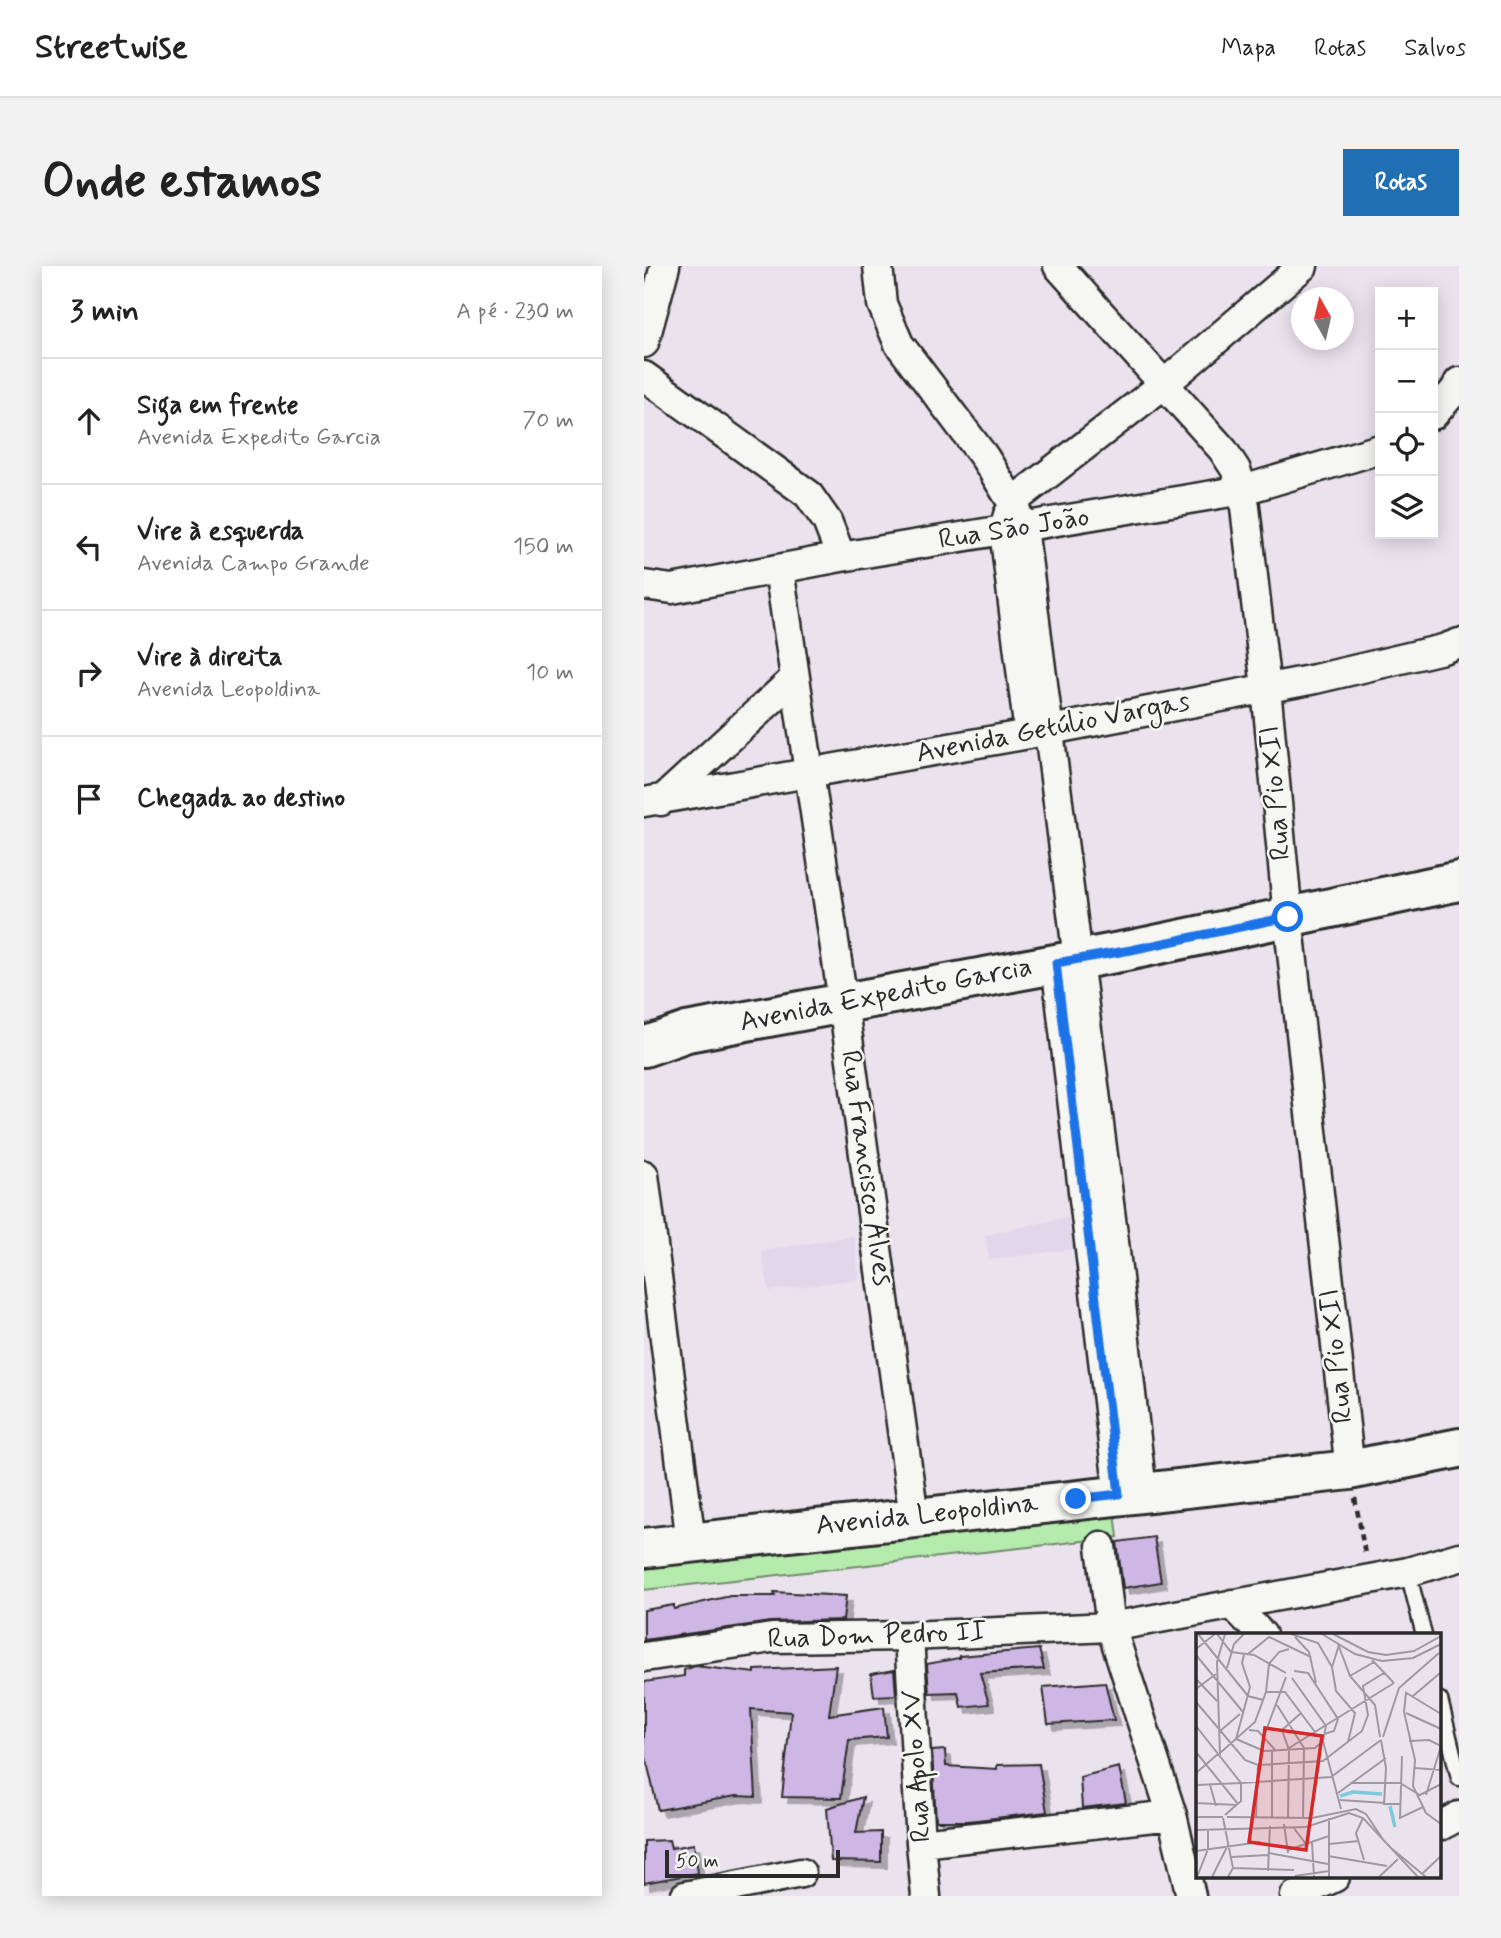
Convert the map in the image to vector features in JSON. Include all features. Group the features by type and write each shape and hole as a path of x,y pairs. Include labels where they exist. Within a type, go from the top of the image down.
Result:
{"main road":[{"name":"Avenida Expedito Garcia","path":"644,1047 687,1032 1067,961 1459,881"},
{"name":"Avenida Leopoldina","path":"644,1548 1350,1470 1459,1448"}],"street":[{"path":"644,343 665,266"},
{"path":"878,266 881,304 899,344 985,458 1013,520 1130,1493"},
{"name":"Rua Pio XII","path":"1058,266 1223,450 1236,470 1243,491 1350,1470"},
{"path":"1013,520 1163,385 1303,266"},
{"path":"644,376 808,494 827,521 841,558"},
{"path":"1435,413 1459,382"},
{"name":"Rua São João","path":"644,585 672,589 841,558 1013,520 1243,491 1375,451"},
{"name":"Rua Francisco Alves","path":"779,569 843,1002 914,1517"},
{"name":"Avenida Getúlio Vargas","path":"652,801 1040,732 1266,688 1430,652 1459,643"},
{"path":"652,801 795,678"},
{"path":"644,1175 691,1542"},
{"path":"1101,1546 1111,1627 1172,1815 1191,1896"},
{"name":"Rua Dom Pedro II","path":"644,1657 772,1638 909,1636 1111,1627 1408,1573 1459,1558"},
{"path":"1232,1604 1260,1633"},
{"name":"Rua Apolo XV","path":"909,1636 926,1896"},
{"path":"921,1843 1172,1815"},
{"path":"685,1896 801,1873"},
{"path":"1295,1896 1333,1878"}],"lane":[{"path":"1408,1573 1423,1633"},
{"path":"1441,1704 1459,1777"}],"path":[{"path":"1350,1470 1370,1579"}],"shaded area":[{"path":"1068,1217 1074,1249 989,1260 985,1235"},
{"path":"854,1236 859,1279 769,1291 761,1251"}],"green space":[{"path":"1114,1506 1118,1537 644,1590 644,1562"}],"building":[{"path":"1154,1537 1161,1582 1123,1588 1117,1542"},
{"path":"774,1592 846,1596 843,1620 770,1622 644,1640 644,1610 674,1605 674,1609 730,1596 775,1596"},
{"path":"1039,1649 1044,1669 980,1673 989,1704 961,1707 958,1692 929,1693 927,1664 959,1656"},
{"path":"695,1666 755,1673 755,1670 836,1666 829,1715 884,1707 887,1737 849,1740 841,1798 782,1797 791,1712 751,1709 756,1797 736,1796 658,1810 644,1749 644,1682 684,1676 684,1670"},
{"path":"894,1670 896,1695 874,1696 871,1674"},
{"path":"1105,1682 1114,1720 1048,1724 1043,1687"},
{"path":"945,1750 946,1766 997,1769 997,1765 1039,1764 1047,1812 968,1821 936,1821 932,1751"},
{"path":"1119,1767 1126,1803 1082,1808 1080,1777"},
{"path":"863,1797 856,1833 881,1832 881,1862 831,1861 827,1808"},
{"path":"669,1840 671,1848 694,1844 698,1873 644,1883 644,1841"}],"route":[{"path":"1076,1499 1119,1494 1056,963 1288,917"}]}
